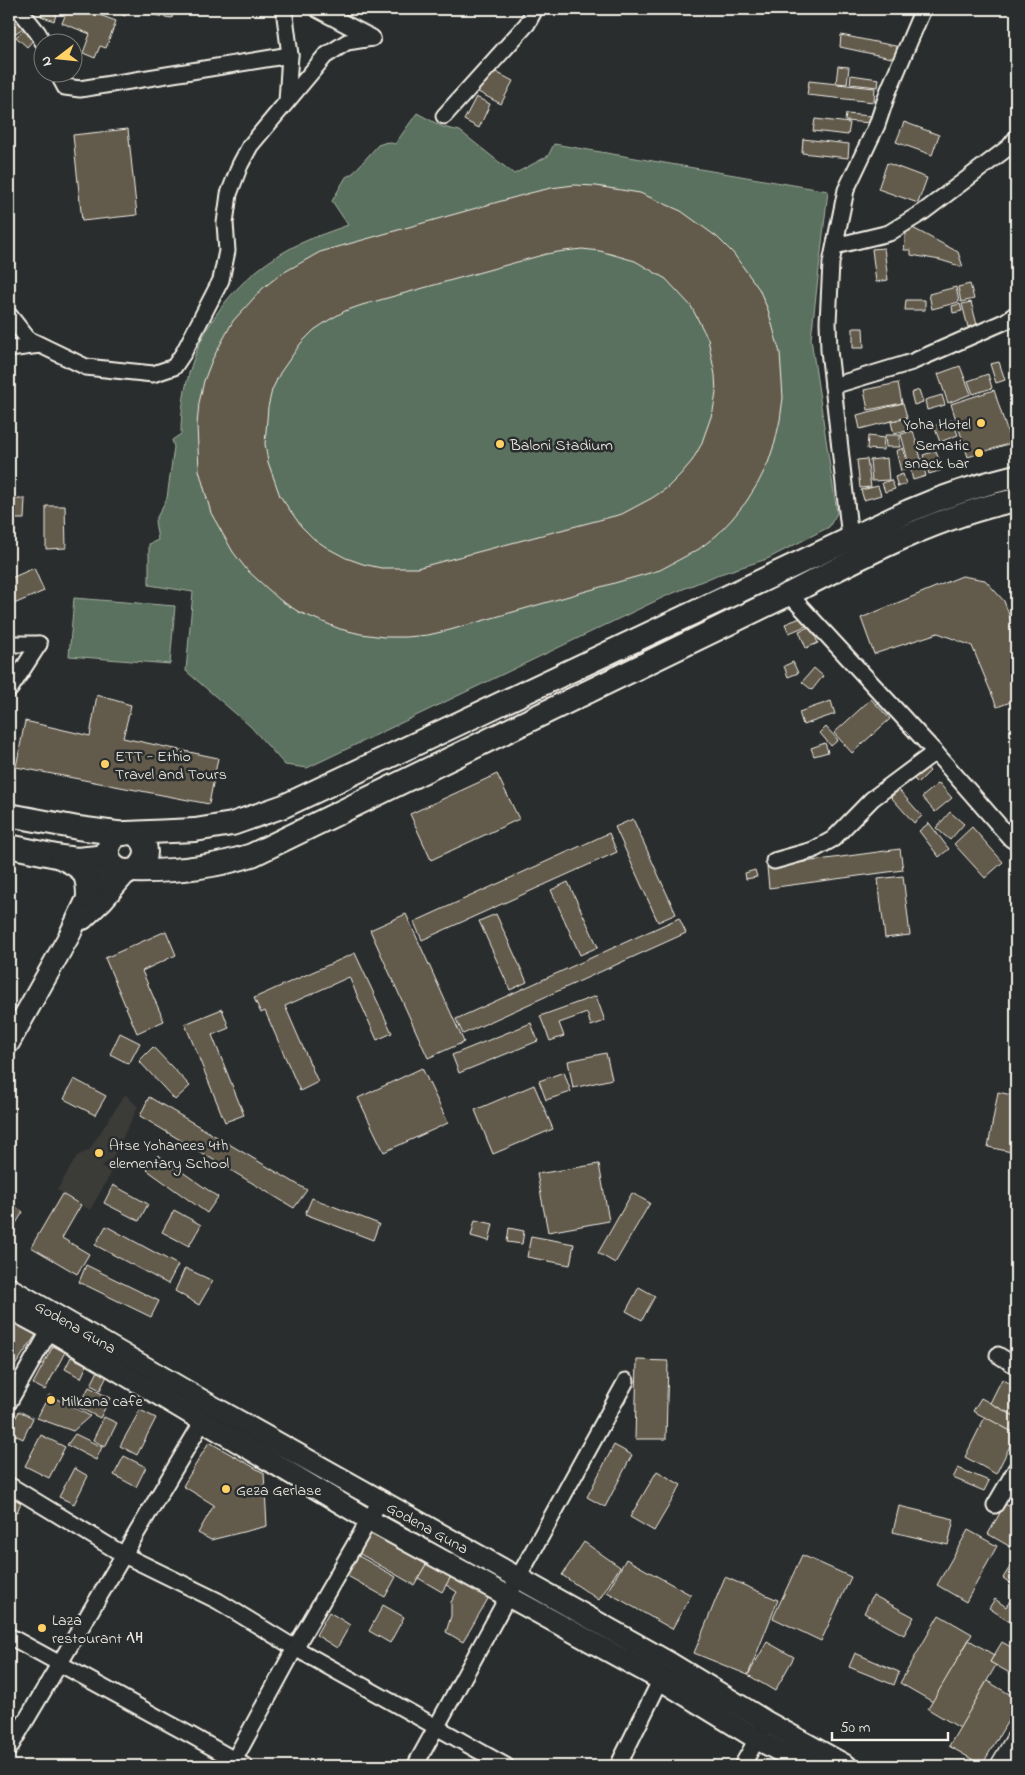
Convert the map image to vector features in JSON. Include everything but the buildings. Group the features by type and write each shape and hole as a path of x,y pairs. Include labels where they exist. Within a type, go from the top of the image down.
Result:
{"main road":[{"path":"119,865 110,844 113,839 126,834 195,830 232,824 284,806 936,499 1016,476"},
{"path":"9,846 61,857 119,865 195,869 233,862 252,855 789,594 850,562 930,526 1016,500"},
{"path":"9,815 78,828 133,834 142,841 146,852 139,866 119,865 94,884 69,936 9,1043"},
{"path":"61,857 79,866 84,872 87,878 88,897"},
{"path":"69,936 119,865"},
{"name":"Godena Guna","path":"9,1288 54,1322 207,1413 369,1520 661,1680 757,1740 807,1766"},
{"name":"Godena Guna","path":"9,1308 54,1322"},
{"name":"Godena Guna","path":"207,1413 380,1501 519,1577 670,1663 767,1722 847,1766"}],"street":[{"path":"19,9 37,32"},
{"path":"284,9 290,55 287,101"},
{"path":"9,315 28,339 86,367 153,374 174,366 184,352 221,280 226,251 225,223 229,194 240,165 250,146 325,56 347,42 372,38 317,9"},
{"path":"444,116 527,24 535,9"},
{"path":"850,538 829,350 828,322 831,270 846,190 877,124 888,92 923,9"},
{"path":"63,82 66,87 80,88 290,55"},
{"path":"835,246 889,233 923,212 1009,147 1016,138"},
{"path":"833,386 912,362 1006,321 1016,314"},
{"path":"9,349 40,345"},
{"path":"789,594 935,752 1011,839 1016,842"},
{"path":"9,644 39,644 10,693"},
{"path":"9,666 10,693"},
{"path":"774,861 813,850 833,840 872,799 935,752"},
{"path":"9,1402 54,1322"},
{"path":"998,1355 1016,1366"},
{"path":"415,1766 626,1382"},
{"path":"9,1750 207,1413"},
{"path":"995,1505 1016,1470"},
{"path":"9,1485 124,1555 218,1601 295,1648 506,1766"},
{"path":"9,1636 194,1736 237,1764 295,1648 380,1501"},
{"path":"618,1766 670,1663"},
{"path":"742,1766 767,1722"},
{"path":"1000,1766 1016,1738"}],"shaded area":[{"name":"Atse Yohanees 4th elementary School","path":"125,1094 138,1107 112,1159 102,1166 112,1172 90,1210 57,1190 77,1156 89,1150"}],"green space":[{"name":"Baloni Stadium","path":"417,113 443,127 460,131 514,174 548,156 554,144 828,191 811,339 837,513 829,527 767,559 717,575 664,597 307,768 285,765 250,726 186,671 193,592 149,585 149,544 158,540 155,521 167,498 174,447 172,440 181,434 183,406 188,379 196,353 207,329 222,306 260,268 299,244 348,225 332,201 346,177 353,173 378,145 387,142 395,144"},
{"path":"74,598 175,606 170,664 69,656"}],"place":[{"name":"Yoha Hotel","path":"981,423"},
{"name":"Baloni Stadium","path":"500,444"},
{"name":"Sematic snack bar","path":"979,453"},
{"name":"ETT - Ethio Travel and Tours","path":"105,764"},
{"name":"Atse Yohanees 4th elementary School","path":"99,1153"},
{"name":"Milkana cafe","path":"51,1400"},
{"name":"Geza Gerlase","path":"226,1489"},
{"name":"Laza restourant ላዛ","path":"42,1628"}]}
